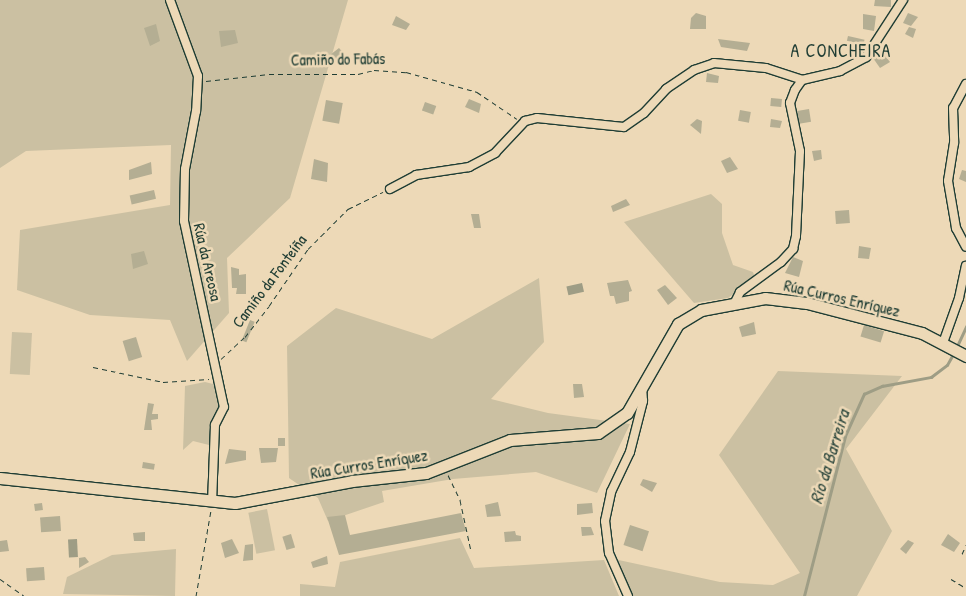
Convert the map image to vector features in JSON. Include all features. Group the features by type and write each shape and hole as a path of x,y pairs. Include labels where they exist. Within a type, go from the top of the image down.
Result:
{"street":[{"name":"Rúa da Areosa","path":"170,0 198,82 196,111 184,168 184,221 224,407 215,425 212,502"},
{"path":"390,188 416,175 469,166 495,153 525,121 536,118 624,127 644,113 666,89 694,70 714,63 766,68 802,80 840,72 866,57 903,0"},
{"path":"735,302 740,292 781,262 792,249 796,236 800,151 790,103 802,80"},
{"path":"966,84 953,108 954,143 948,181 956,228 966,247"},
{"path":"942,343 959,298 966,266"},
{"name":"Rúa Curros Enríquez","path":"0,478 212,502 258,500 352,481 426,473 445,468 510,440 598,433 619,421 642,387 678,324 701,310 735,302 765,298 806,303 922,334 966,356"},
{"path":"628,596 609,553 606,521 611,492 630,452 643,401 642,387"}],"path":[{"name":"Camiño do Fabás","path":"198,82 269,74 358,74 374,70 406,72 477,92 514,118 525,121"},
{"name":"Camiño da Fonteíña","path":"216,363 245,337 308,249 348,209 390,188"},
{"path":"94,367 163,382 179,383 203,378 219,382"},
{"path":"445,468 460,500 471,551"},
{"path":"196,596 212,502"},
{"path":"962,554 966,545"},
{"path":"0,579 24,596"},
{"path":"951,579 966,588"}],"shaded area":[{"path":"0,0 348,0 290,198 227,258 229,313 187,361 170,320 90,315 17,290 20,230 170,205 171,145 26,151 0,168"},
{"path":"711,194 722,204 722,233 733,265 753,272 755,278 728,298 694,303 624,222"},
{"path":"539,278 544,342 491,399 548,413 630,424 597,493 536,472 453,479 382,491 384,502 328,521 318,498 289,478 287,346 336,308 432,339"},
{"path":"582,283 584,292 568,295 566,287"},
{"path":"12,332 32,333 30,375 10,374"},
{"path":"778,371 902,376 846,449 892,531 857,596 629,596 614,559 720,582 773,585 800,573 719,455"},
{"path":"205,382 217,385 220,406 212,424 209,445 193,441 183,450 185,386"},
{"path":"267,509 275,550 256,554 248,513"},
{"path":"460,538 474,568 604,560 619,596 300,596 300,584 335,587 340,562"},
{"path":"68,539 77,539 78,557 69,557"},
{"path":"176,549 175,596 63,594 67,577 112,555"}],"building":[{"path":"875,0 891,0 891,7 874,6"},
{"path":"696,13 706,16 706,29 690,29 691,18"},
{"path":"908,13 918,17 911,26 903,23"},
{"path":"863,14 876,16 874,31 863,29"},
{"path":"396,16 410,24 406,30 392,25"},
{"path":"156,24 160,41 150,46 144,28"},
{"path":"909,27 916,29 913,38 905,34"},
{"path":"235,30 238,43 221,47 219,31"},
{"path":"848,36 865,40 863,45 847,41"},
{"path":"718,39 750,43 747,51 721,47"},
{"path":"339,48 347,57 340,63 330,55"},
{"path":"883,53 890,62 880,68 873,58"},
{"path":"707,73 719,76 718,83 706,82"},
{"path":"771,98 782,99 781,107 770,106"},
{"path":"469,99 481,104 479,113 465,107"},
{"path":"326,100 343,103 339,124 322,121"},
{"path":"425,102 436,106 433,115 422,110"},
{"path":"809,109 811,122 799,124 797,111"},
{"path":"740,110 751,112 749,123 738,121"},
{"path":"697,119 702,121 701,134 690,125"},
{"path":"771,119 782,121 780,128 770,127"},
{"path":"821,150 822,159 814,161 812,151"},
{"path":"730,157 738,169 727,173 721,161"},
{"path":"314,159 328,163 327,182 311,179"},
{"path":"151,162 152,174 129,180 129,170"},
{"path":"962,170 966,171 966,182 959,179"},
{"path":"154,190 156,199 132,204 130,196"},
{"path":"626,199 630,205 613,212 611,206"},
{"path":"849,210 850,223 836,224 835,211"},
{"path":"471,214 479,214 481,228 474,228"},
{"path":"859,246 871,248 869,259 858,258"},
{"path":"144,251 148,264 133,269 131,254"},
{"path":"793,257 803,261 799,277 785,273"},
{"path":"231,267 239,269 239,275 246,274 246,294 236,294 237,288 232,288"},
{"path":"628,280 632,291 629,292 629,301 616,304 614,296 610,296 607,283"},
{"path":"665,285 677,298 668,305 657,290"},
{"path":"250,320 255,322 246,342 242,340"},
{"path":"754,322 756,334 742,337 739,327"},
{"path":"864,325 884,331 881,343 860,336"},
{"path":"136,337 142,357 129,361 123,341"},
{"path":"573,384 582,384 584,397 574,398"},
{"path":"148,403 154,404 152,414 158,414 158,419 151,420 152,430 144,430"},
{"path":"278,438 285,438 285,446 278,446"},
{"path":"259,448 278,448 276,462 261,463"},
{"path":"229,449 246,451 246,460 225,464"},
{"path":"143,462 155,464 154,470 142,468"},
{"path":"643,479 657,483 652,492 640,485"},
{"path":"498,502 501,516 487,517 485,505"},
{"path":"42,503 43,510 35,511 34,504"},
{"path":"592,503 593,513 577,515 577,504"},
{"path":"461,513 466,531 339,555 327,517 345,515 350,535"},
{"path":"60,516 61,531 41,532 40,517"},
{"path":"630,525 649,531 643,551 624,545"},
{"path":"581,527 591,527 594,535 582,536"},
{"path":"515,531 516,535 521,536 521,541 505,542 504,532"},
{"path":"145,532 145,541 134,541 133,533"},
{"path":"291,534 295,547 286,550 282,537"},
{"path":"948,534 960,543 954,552 941,545"},
{"path":"232,539 239,553 225,558 221,543"},
{"path":"7,540 9,551 0,552 0,541"},
{"path":"908,540 914,543 906,554 900,549"},
{"path":"253,544 253,560 243,561 245,545"},
{"path":"327,556 328,564 313,568 311,562"},
{"path":"85,557 89,562 79,568 79,558"},
{"path":"44,567 45,580 27,581 26,568"}],"waterway":[{"name":"Río da Barreira","path":"958,344 966,327"},
{"name":"Río da Barreira","path":"804,596 845,436 864,394 882,386 931,377 947,365 952,356"}],"district":[{"name":"A CONCHEIRA","path":"841,51"}]}
